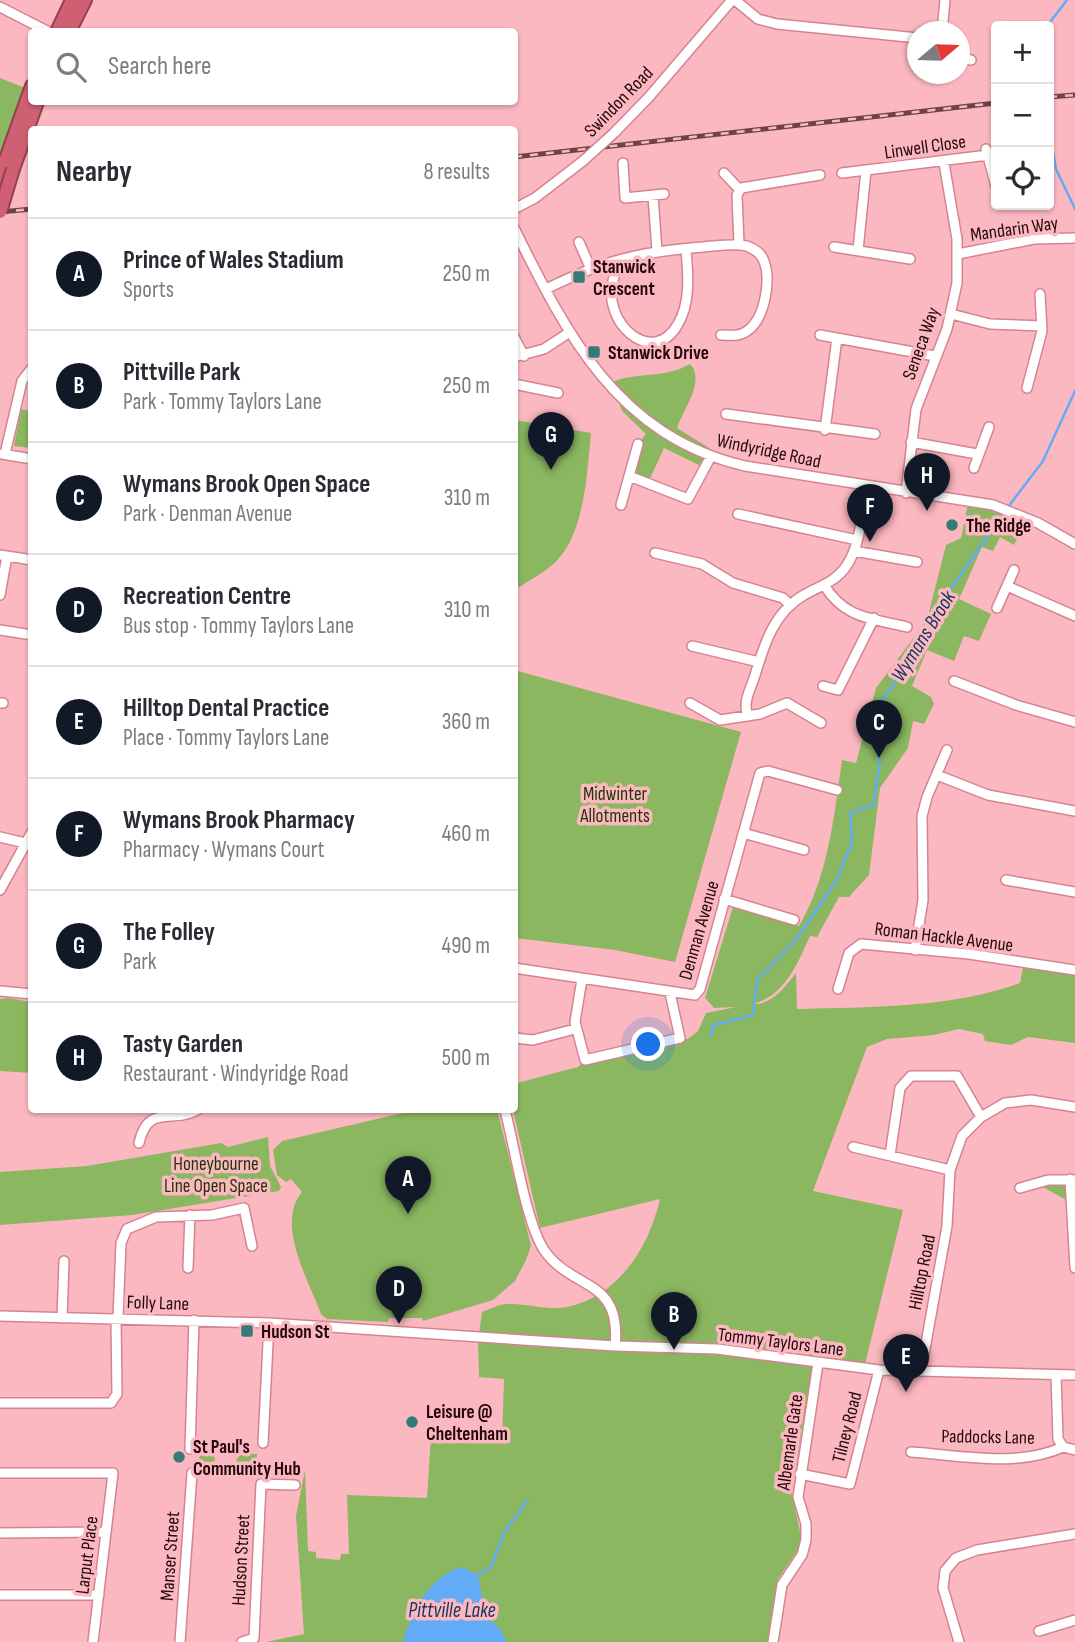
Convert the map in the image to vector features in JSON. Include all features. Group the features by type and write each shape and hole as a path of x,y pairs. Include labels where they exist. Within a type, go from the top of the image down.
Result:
{"highway":[{"path":"59,28 72,0"},
{"path":"71,28 85,0"},
{"path":"0,212 5,170 28,98"},
{"path":"5,170 36,105"}],"street":[{"path":"733,0 758,19 777,24 907,36"},
{"name":"Swindon Road","path":"518,207 535,198 614,133 733,0"},
{"path":"943,21 946,0"},
{"path":"0,7 41,28"},
{"name":"Linwell Close","path":"842,173 944,163 987,152 991,167"},
{"path":"623,163 625,198 664,194"},
{"name":"Seneca Way","path":"906,493 916,409 951,314 958,254 944,163"},
{"name":"Linwell Close","path":"858,250 866,171"},
{"path":"724,173 739,189 739,244"},
{"path":"739,189 748,184 820,175"},
{"path":"653,196 657,251"},
{"name":"Windyridge Road","path":"518,236 570,332 609,385 644,419 695,449 710,457 866,487 993,505 1028,518 1075,544"},
{"name":"Mandarin Way","path":"958,254 1034,239 1073,238"},
{"path":"579,243 590,267"},
{"path":"546,289 590,267 625,256 739,244 757,251 763,258 765,293 759,315 751,328 741,334 726,334"},
{"path":"834,247 910,259"},
{"path":"614,276 611,306 624,329 641,340 661,339 675,330 684,309 688,289 686,249"},
{"path":"1027,388 1042,326 1040,294"},
{"path":"951,314 990,324 1042,326"},
{"path":"519,356 549,346 570,332"},
{"path":"820,335 935,356"},
{"path":"825,430 837,338"},
{"path":"28,374 22,382 3,454 28,458"},
{"path":"518,385 558,393"},
{"path":"726,414 825,430 875,434"},
{"path":"974,468 989,427"},
{"path":"911,442 977,454"},
{"path":"621,505 638,444"},
{"path":"629,476 688,499 710,457"},
{"path":"748,716 746,704 770,632 790,605 844,570 857,540 866,487"},
{"path":"738,514 753,512 857,540"},
{"path":"854,551 917,562"},
{"path":"655,554 702,564 733,583 783,598 790,605"},
{"path":"0,595 4,555 28,559"},
{"path":"997,608 1014,570"},
{"path":"824,585 843,609 907,627"},
{"path":"1007,586 1075,616"},
{"path":"823,686 838,690 874,618"},
{"path":"0,630 28,634"},
{"path":"692,646 759,663"},
{"path":"954,681 1016,705 1075,722"},
{"path":"690,703 716,720 748,716 787,703 821,723"},
{"path":"915,950 923,900 922,816 947,750"},
{"name":"Denman Avenue","path":"518,969 689,997 699,992 762,772 837,790"},
{"path":"937,775 988,795 1075,811"},
{"path":"743,834 804,850"},
{"path":"0,837 25,843"},
{"path":"0,890 28,838"},
{"path":"1006,880 1075,892"},
{"path":"724,899 794,919"},
{"name":"Roman Hackle Avenue","path":"838,989 849,953 857,945 968,954 1075,971"},
{"path":"582,979 575,1029 584,1060 680,1038 670,993"},
{"path":"0,991 28,994"},
{"path":"518,1038 533,1040 575,1029"},
{"path":"890,1155 901,1088 911,1076 957,1076 981,1117 1005,1103 1022,1100 1075,1107"},
{"path":"139,1143 145,1125 156,1117 190,1113"},
{"path":"506,1113 538,1238 556,1264 592,1285 604,1298 616,1323 615,1346"},
{"name":"Hilltop Road","path":"921,1371 947,1226 950,1170 962,1136 981,1117"},
{"path":"853,1147 950,1170"},
{"path":"1020,1188 1048,1180 1073,1180 1074,1268"},
{"path":"0,1403 111,1403 117,1394 121,1243 124,1233 133,1225 156,1217 212,1214 244,1208 252,1246"},
{"path":"188,1268 190,1215"},
{"path":"62,1318 64,1261"},
{"name":"Folly Lane","path":"0,1316 194,1320 315,1327"},
{"path":"190,1449 194,1320"},
{"path":"263,1443 269,1323"},
{"name":"Tommy Taylors Lane","path":"315,1327 435,1332 615,1346 717,1349 879,1370 1075,1375"},
{"name":"Albemarle Gate","path":"773,1642 783,1581 802,1555 806,1540 806,1524 798,1502 818,1363"},
{"name":"Tilney Road","path":"800,1474 850,1485 879,1370"},
{"name":"Paddocks Lane","path":"1056,1376 1058,1439 1063,1447"},
{"name":"Paddocks Lane","path":"911,1452 1017,1458 1049,1453 1063,1447 1075,1450"},
{"name":"Larput Place","path":"0,1473 113,1473 93,1642"},
{"name":"Manser Street","path":"180,1642 192,1473"},
{"name":"Hudson Street","path":"242,1642 254,1639 261,1484 295,1485"},
{"path":"0,1533 106,1532"},
{"path":"958,1642 943,1588 945,1572 951,1562 961,1554 977,1550 1075,1534"},
{"path":"0,1595 99,1594"},
{"path":"1039,1631 1075,1620"}],"green space":[{"path":"0,78 28,89 28,96 0,176"},
{"path":"690,364 696,378 692,395 677,428 709,448 710,458 705,468 664,448 648,483 629,476 638,444 646,434 622,411 615,392 609,385 617,380 668,372"},
{"path":"21,409 28,410 28,448 14,446"},
{"path":"518,421 591,433 578,523 562,554 551,566 518,588"},
{"path":"968,503 1028,518 1014,545 1000,537 993,551 982,547 959,599 991,614 979,641 964,636 954,661 927,650 912,686 931,697 934,704 924,724 913,721 908,748 880,788 869,875 849,897 839,897 817,937 810,936 795,968 782,986 774,994 753,1004 760,1004 772,998 796,973 797,1009 939,1002 1020,983 1024,963 1075,970 1075,1043 1028,1037 1011,1045 985,1041 983,1034 959,1029 934,1035 887,1039 867,1047 813,1191 903,1210 865,1364 813,1359 792,1493 801,1536 798,1550 778,1579 768,1642 266,1642 304,1634 296,1516 305,1470 308,1551 316,1552 316,1558 340,1560 341,1554 349,1554 347,1495 427,1498 431,1435 502,1440 504,1379 479,1377 478,1341 482,1312 505,1304 567,1307 602,1292 629,1267 648,1235 660,1199 540,1228 514,1113 518,1113 518,1083 578,1067 585,1060 680,1038 688,1039 698,1031 706,1013 736,1007 714,1008 705,998 733,907 799,926 809,907 823,867 833,825 842,760 856,763 876,688 927,620 946,545 961,538"},
{"name":"Midwinter Allotments","path":"518,671 741,732 675,962 615,950 518,938"},
{"path":"0,999 28,1001 28,1073 0,1071"},
{"path":"403,1113 498,1113 531,1246 515,1281 493,1300 423,1321 422,1318 389,1318 388,1322 327,1319 321,1314 309,1286 293,1236 295,1205 302,1192 291,1179 286,1182 277,1175 273,1150 282,1141"},
{"name":"Honeybourne Line Open Space","path":"268,1137 270,1166 281,1187 279,1191 132,1215 0,1225 0,1172 87,1166 221,1143 228,1147"},
{"path":"1063,1184 1067,1189 1068,1201 1041,1186"},
{"path":"207,1451 213,1453 213,1465 207,1467 201,1465 199,1459 201,1453"},
{"path":"241,1454 257,1454 256,1468 239,1466 236,1460"}],"water":[{"name":"Pittville Lake","path":"462,1567 478,1575 485,1615 502,1631 506,1642 403,1642 411,1618 431,1587 440,1578"}],"waterway":[{"name":"Wymans Brook","path":"1051,21 1067,0"},
{"name":"Wymans Brook","path":"1052,147 1056,169 1075,209"},
{"name":"Wymans Brook","path":"1008,507 1043,461 1075,391"},
{"name":"Wymans Brook","path":"711,1036 713,1025 753,1015 757,980 795,941 836,881 852,842 850,813 873,805 880,761 866,721 897,680 929,620 1004,513"},
{"name":"Wymans Brook","path":"478,1575 491,1567 504,1533 527,1501"}],"railway":[{"path":"1054,97 1075,95"},
{"path":"518,157 991,104"},
{"path":"0,212 28,209"}],"place":[{"name":"Stanwick Crescent","path":"579,277"},
{"name":"Stanwick Drive","path":"594,352"},
{"name":"The Folley","path":"551,470"},
{"name":"Tasty Garden","path":"927,511"},
{"name":"The Ridge","path":"952,525"},
{"name":"Wymans Brook Pharmacy","path":"870,542"},
{"name":"Wymans Brook Open Space","path":"879,758"},
{"name":"Prince of Wales Stadium","path":"408,1214"},
{"name":"Recreation Centre","path":"399,1324"},
{"name":"Hudson St","path":"247,1331"},
{"name":"Pittville Park","path":"674,1350"},
{"name":"Hilltop Dental Practice","path":"906,1392"},
{"name":"Leisure @ Cheltenham","path":"412,1422"},
{"name":"St Paul's Community Hub","path":"179,1457"}]}
